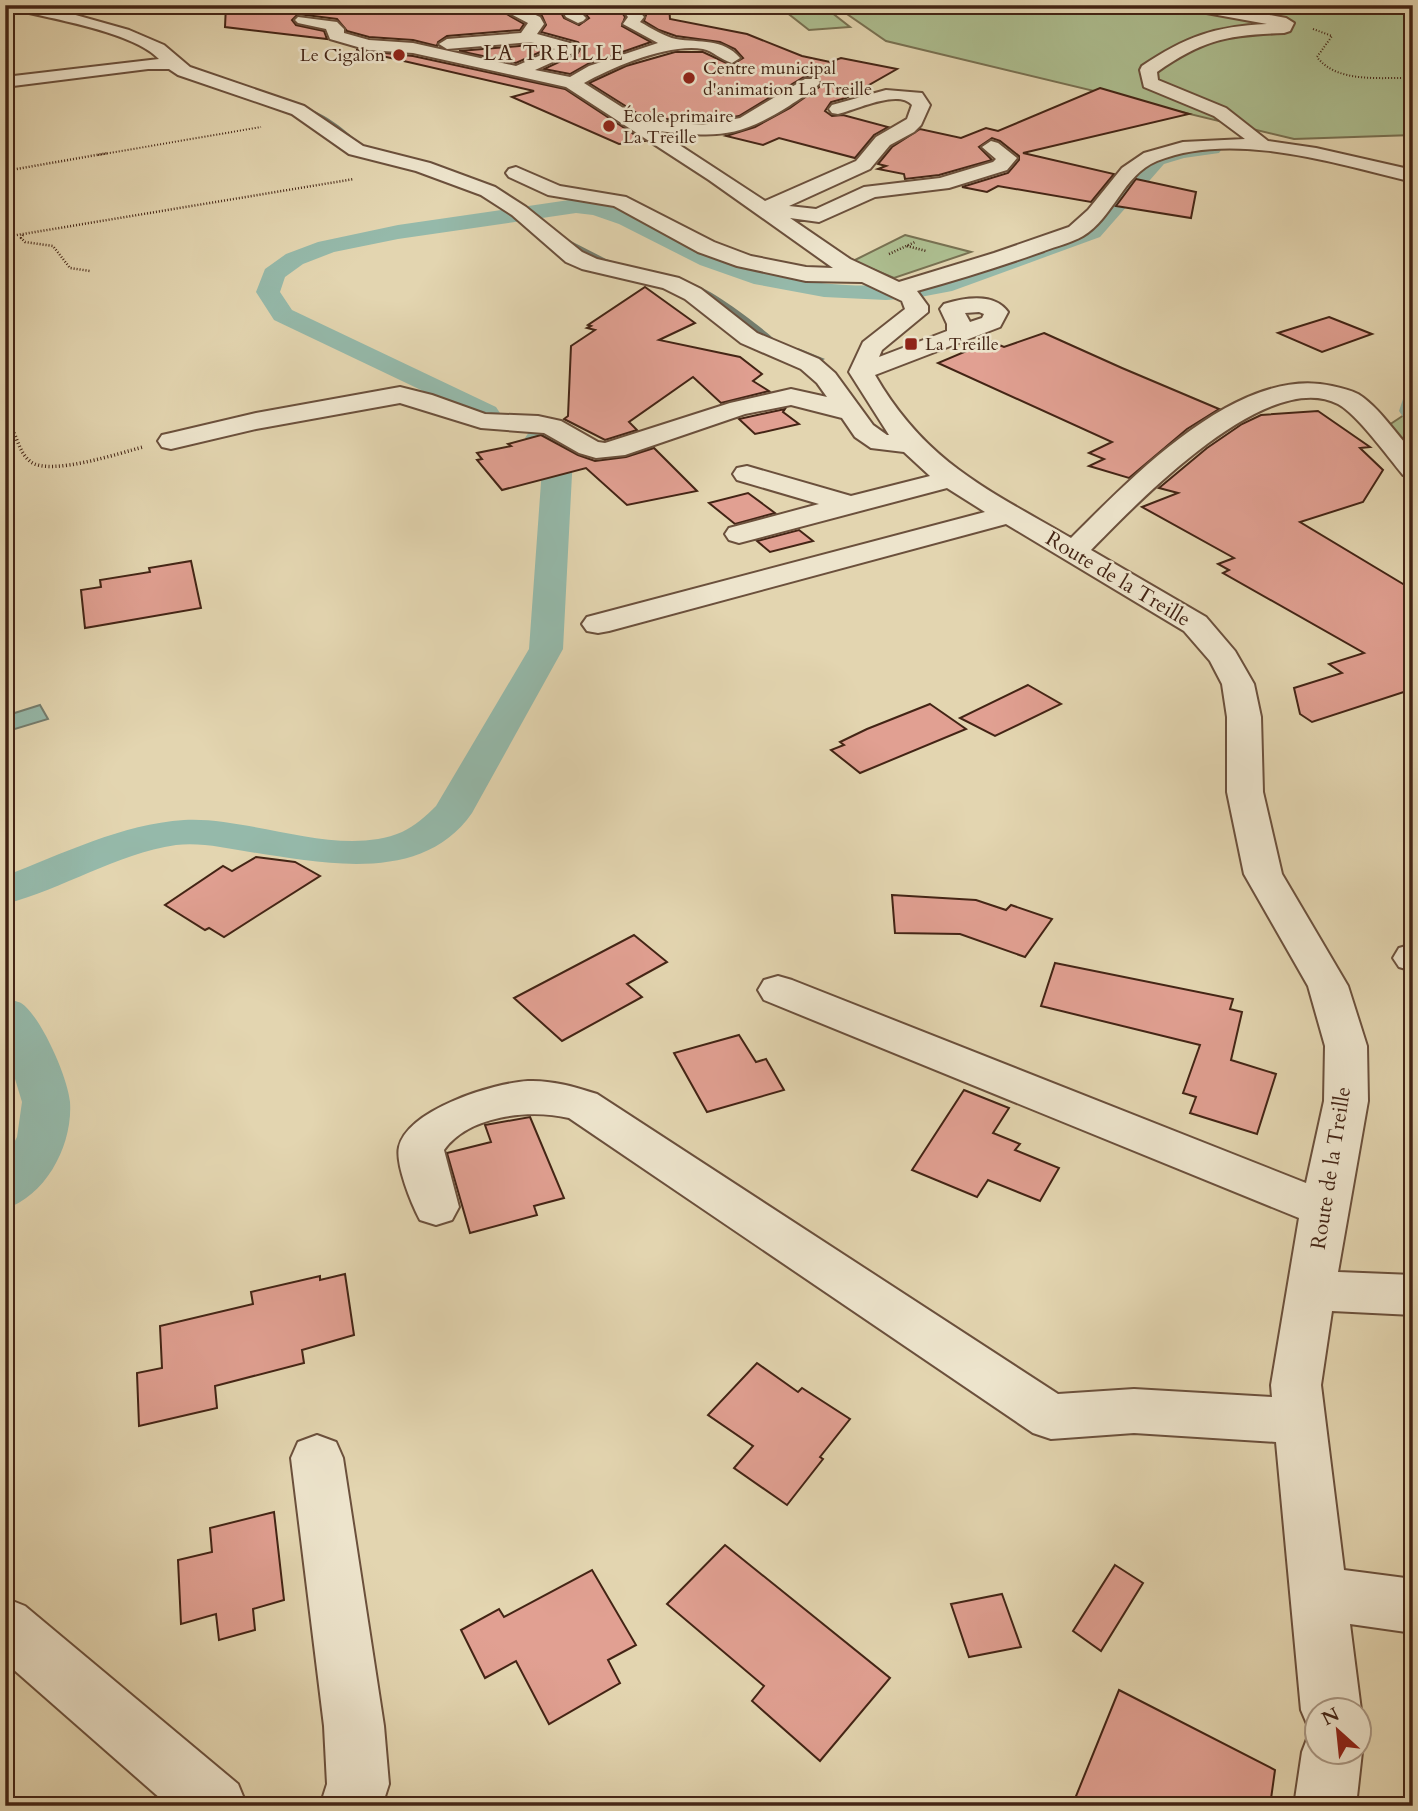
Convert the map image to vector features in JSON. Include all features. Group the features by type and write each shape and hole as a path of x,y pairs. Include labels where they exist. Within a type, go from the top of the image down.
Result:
{"street":[{"path":"13,5 123,33 158,48 184,71 298,110 356,150 423,167 488,191 519,211 574,257 590,264 671,283 693,294 748,338 810,364 826,378 864,431 880,442 909,444"},
{"path":"501,5 535,20 537,24 528,35 531,37"},
{"path":"626,5 636,16 631,24 672,44 713,47 732,58"},
{"path":"1190,5 1286,23 1284,28 1224,31 1199,37 1148,70 1150,83 1220,112 1259,140 1258,145"},
{"path":"303,20 331,25 336,29 337,36 368,45 414,48 572,83 764,209 842,264 901,291 917,306 916,312 871,347 861,372"},
{"path":"414,48 531,37 571,48 636,57"},
{"path":"461,58 484,53 495,40"},
{"path":"572,83 595,70 672,44"},
{"path":"518,71 540,63 546,56 571,48"},
{"path":"5,82 148,64 173,64"},
{"path":"639,126 705,131 731,128 786,100 810,83"},
{"path":"764,209 863,165 883,141 908,128 915,121 921,105 916,97 901,93 856,102 838,109"},
{"path":"901,291 1077,231 1130,170 1147,158 1175,149 1258,145 1413,176"},
{"path":"764,209 819,216 871,191 942,184 1000,166 1007,158 991,147"},
{"path":"516,173 555,191 619,201 706,247 745,261 806,274 862,275"},
{"path":"861,372 958,335"},
{"name":"Route de la Treille","path":"861,372 880,406 909,444 950,479 1195,624 1224,658 1238,684 1244,717 1245,792 1263,874 1328,986 1346,1046 1346,1101 1324,1209 1296,1385 1330,1696"},
{"path":"1073,552 1118,506 1183,450 1246,410 1285,393 1298,390 1328,393 1350,400 1412,468"},
{"path":"172,440 256,421 400,395 421,399 457,415 494,423 557,428 590,450 604,452 739,408 779,399 802,398 849,412"},
{"path":"747,474 851,505"},
{"path":"739,534 950,479"},
{"path":"598,624 1009,514"},
{"path":"778,990 1324,1209"},
{"path":"436,1207 423,1165 421,1148 434,1130 460,1115 527,1097 552,1098 582,1105 1051,1417 1134,1411 1300,1421"},
{"path":"1311,1290 1413,1295"},
{"path":"317,1458 354,1726 358,1784 351,1806"},
{"path":"1319,1593 1413,1606"},
{"path":"5,1625 216,1806"},
{"path":"1325,1806 1330,1766"}],"path":[{"path":"1284,28 1329,33 1332,39 1317,57 1319,62 1335,72 1359,76 1413,78"},
{"path":"5,171 314,120"},
{"path":"5,237 363,178"},
{"path":"23,234 20,239 25,242 53,246 66,267 76,271 90,271"},
{"path":"884,257 915,242"},
{"path":"906,246 915,248"},
{"path":"5,414 29,460 36,466 76,462 172,440"}],"shaded area":[{"path":"822,5 850,27 809,30 781,8"},
{"path":"834,5 1413,5 1413,135 1294,139 886,41"},
{"path":"905,235 971,252 894,278 853,261"},
{"path":"1413,409 1413,451 1383,429"},
{"path":"40,705 48,719 5,732 5,716"}],"building":[{"path":"226,5 491,5 524,24 520,30 447,36 438,42 437,46 413,40 369,37 347,31 337,19 298,14 292,20 296,25 324,31 327,39 225,27"},
{"path":"521,5 562,5 560,11 564,18 579,25 589,18 581,9 582,5 617,5 625,17 622,26 651,42 588,64 570,74 544,69 578,53 581,47 578,42 541,32 546,25 542,16"},
{"path":"638,5 669,5 670,19 747,34 802,56 830,62 841,58 897,69 846,98 831,102 825,111 832,116 843,115 888,127 874,135 855,158 779,138 763,145 726,136 755,127 790,108 822,85 817,76 804,77 739,116 703,122 643,117 589,83 626,66 675,52 703,52 731,65 743,58 735,49 720,42 676,36 659,30 644,21 646,15"},
{"path":"531,45 547,49 516,63 459,51"},
{"path":"356,50 413,56 565,89 644,141 619,144 512,97 534,91"},
{"path":"1100,88 1189,114 1023,153 1114,174 1091,202 998,186 987,192 962,187 1008,173 1019,160 1019,156 992,138 979,147 992,160 939,175 905,179 904,174 878,169 886,166 878,164 892,147 920,129 961,138 986,128 998,131"},
{"path":"1136,179 1196,192 1191,218 1116,206"},
{"path":"645,287 695,323 659,340 740,357 762,374 753,381 769,391 721,403 693,377 629,422 637,430 605,440 564,419 568,416 571,346 595,330 587,328 591,326 588,325"},
{"path":"1329,317 1372,334 1322,352 1278,333"},
{"path":"1044,333 1219,409 1187,429 1129,478 1089,466 1104,459 1089,453 1112,442 938,363 990,341 1004,347"},
{"path":"785,409 783,412 799,424 755,434 739,419"},
{"path":"1318,411 1370,447 1360,448 1383,470 1363,502 1300,522 1413,590 1413,689 1312,722 1300,714 1294,688 1342,673 1329,664 1364,653 1223,573 1229,570 1218,564 1234,558 1142,507 1178,493 1159,488 1207,448 1242,424 1261,415"},
{"path":"541,435 595,461 626,457 654,448 697,491 627,505 586,468 502,490 477,460 482,459 477,453 511,446 508,444"},
{"path":"748,493 775,513 735,524 709,503"},
{"path":"799,530 813,541 770,552 757,541"},
{"path":"191,561 201,608 85,628 81,590 101,587 100,580 150,572 149,568"},
{"path":"1028,685 1061,704 995,736 960,718"},
{"path":"930,704 966,729 860,773 831,750 844,745 840,742 867,729"},
{"path":"256,857 295,862 320,876 224,937 209,928 205,930 165,905 223,866 232,871"},
{"path":"892,895 976,900 1006,910 1011,905 1052,919 1025,957 960,934 895,933"},
{"path":"634,935 667,962 627,984 642,997 562,1041 514,998"},
{"path":"1055,963 1233,999 1230,1009 1242,1012 1231,1060 1276,1074 1257,1134 1190,1113 1196,1097 1183,1093 1200,1045 1041,1006"},
{"path":"739,1035 756,1062 766,1059 784,1090 707,1112 674,1053"},
{"path":"964,1090 1009,1108 993,1133 1020,1144 1015,1150 1059,1168 1040,1201 988,1180 977,1197 912,1170"},
{"path":"530,1117 564,1198 534,1206 537,1215 470,1233 447,1153 491,1142 485,1125"},
{"path":"345,1274 354,1335 302,1350 304,1363 215,1386 217,1408 139,1426 137,1373 162,1368 160,1326 253,1304 251,1292 320,1276 320,1280"},
{"path":"757,1363 798,1392 802,1388 850,1419 787,1505 734,1468 753,1446 708,1415"},
{"path":"274,1512 284,1600 253,1609 255,1630 219,1640 216,1614 181,1624 178,1560 212,1552 210,1528"},
{"path":"725,1545 890,1678 820,1761 752,1701 764,1686 667,1604"},
{"path":"1115,1565 1143,1583 1101,1651 1073,1631"},
{"path":"592,1570 636,1645 608,1660 620,1683 549,1724 516,1661 485,1678 461,1630 499,1609 504,1617"},
{"path":"1002,1594 1021,1647 969,1657 951,1604"},
{"path":"1119,1690 1275,1770 1270,1806 1072,1806"}],"waterway":[{"path":"303,108 323,118 355,142"},
{"path":"486,413 283,315 268,292 274,274 295,259 326,247 362,238 528,211 576,206 593,208 627,219 708,260 762,279 824,290 886,293 915,291 943,286 1092,232 1157,160 1181,152 1212,149"},
{"path":"565,240 604,261 618,264"},
{"path":"689,284 706,292 775,343"},
{"path":"795,350 821,359"},
{"path":"1413,405 1413,411"},
{"path":"5,891 110,849 176,833 205,833 324,851 370,852 414,842 434,829 452,813 546,649 558,455 549,443 539,438"},
{"path":"5,1014 29,1045 46,1102 41,1137 30,1166 5,1190"}],"place":[{"name":"Le Cigalon","path":"399,55"},
{"name":"Centre municipal d'animation La Treille","path":"689,78"},
{"name":"École primaire La Treille","path":"609,126"},
{"name":"La Treille","path":"911,344"}],"district":[{"name":"LA TREILLE","path":"554,53"}]}
